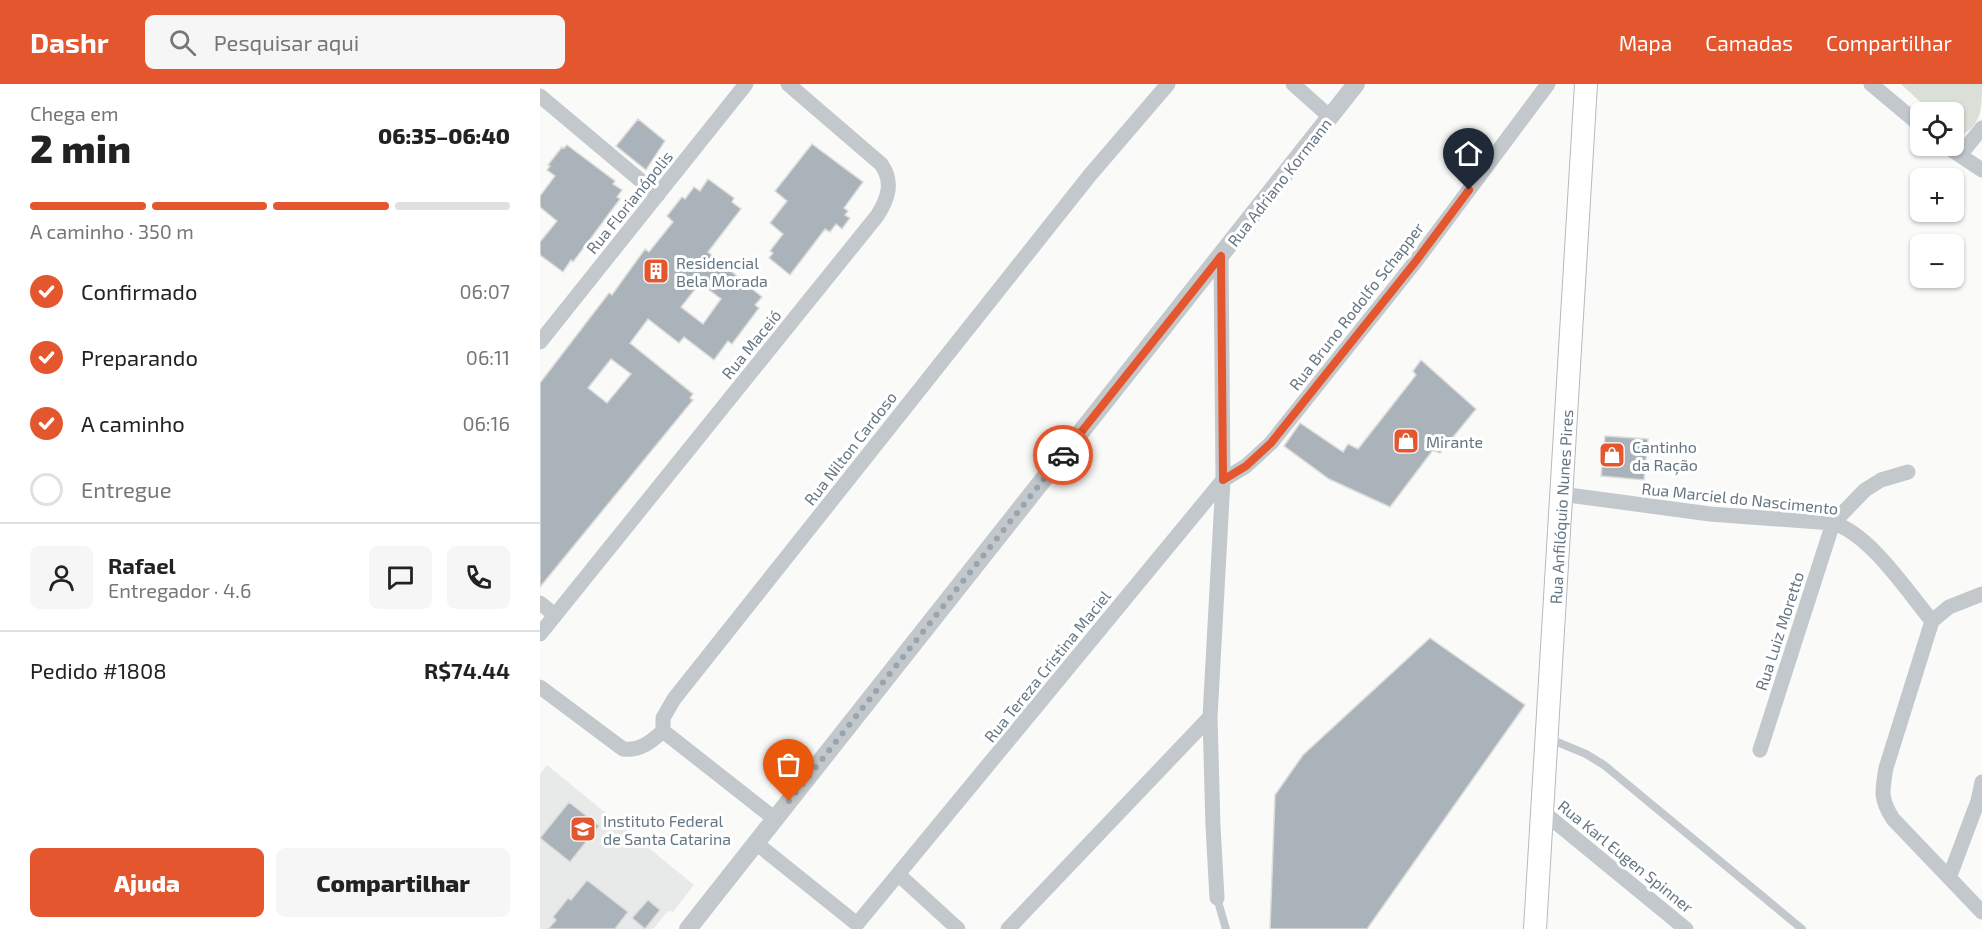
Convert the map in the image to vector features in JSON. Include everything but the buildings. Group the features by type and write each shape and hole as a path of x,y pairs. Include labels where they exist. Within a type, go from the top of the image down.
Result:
{"main road":[{"name":"Rua Anfilóquio Nunes Pires","path":"1535,929 1586,84"}],"street":[{"name":"Rua Florianópolis","path":"540,342 546,323 658,195 746,84"},
{"name":"Rua Maceió","path":"540,634 877,216 886,200 889,185 885,171 880,164 788,84"},
{"name":"Rua Nilton Cardoso","path":"663,731 663,718 674,699 1083,184 1168,84"},
{"path":"1293,84 1330,117"},
{"name":"Rua Adriano Kormann","path":"688,929 1356,84"},
{"name":"Rua Bruno Rodolfo Schapper","path":"1223,480 1246,466 1271,443 1416,261 1548,84"},
{"path":"1871,84 1910,117"},
{"path":"540,96 658,195"},
{"path":"1964,150 1982,128"},
{"path":"1961,156 1982,170"},
{"path":"1217,898 1210,717 1223,480 1221,256"},
{"path":"1833,523 1866,490 1881,480 1908,472"},
{"name":"Rua Tereza Cristina Maciel","path":"756,843 857,924 1223,480"},
{"name":"Rua Marciel do Nascimento","path":"1561,494 1710,514 1833,523 1849,530 1872,549 1932,621"},
{"name":"Rua Luiz Moretto","path":"1760,750 1833,523"},
{"path":"1982,594 1949,607 1932,621 1886,768 1882,790 1884,805 1893,819 1982,912"},
{"path":"540,603 555,615"},
{"path":"540,687 623,749 637,749 649,744 663,731 775,819"},
{"path":"1008,929 1210,717"},
{"path":"1948,878 1978,801 1982,782"},
{"name":"Rua Karl Eugen Spinner","path":"1542,811 1686,929"},
{"path":"899,875 958,929"}],"lane":[{"path":"1546,738 1586,754 1604,765 1802,929"},
{"path":"1217,898 1226,929"}],"shaded area":[{"path":"1901,84 1982,84 1982,101 1977,121 1964,134 1964,102 1920,102"},
{"name":"Instituto Federal de Santa Catarina","path":"547,765 694,885 673,912 668,911 653,929 540,929 540,774"}],"way so far":[{"path":"789,801 1063,455"}],"place":[{"name":"Residencial Bela Morada","path":"656,271"},
{"name":"Mirante","path":"1406,441"},
{"name":"Cantinho da Ração","path":"1612,455"},
{"name":"Instituto Federal de Santa Catarina","path":"583,829"}],"route":[{"path":"1063,455 1221,256 1223,480 1246,466 1271,443 1416,261 1469,190"}]}
